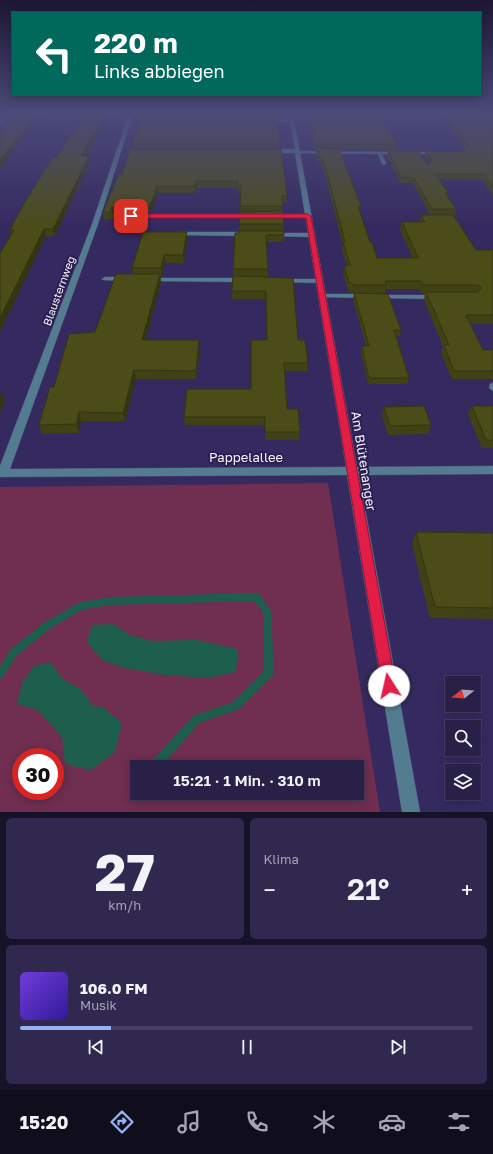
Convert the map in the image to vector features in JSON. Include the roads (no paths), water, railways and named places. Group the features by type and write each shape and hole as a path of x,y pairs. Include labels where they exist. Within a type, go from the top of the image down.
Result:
{"street":[{"name":"Blausternweg","path":"1,473 121,152"},
{"path":"293,152 297,152"},
{"name":"Am Blütenanger","path":"297,152 411,812"},
{"name":"Pappelallee","path":"1,473 493,470"}],"lane":[{"path":"297,152 431,153"},
{"path":"379,152 384,164"},
{"path":"419,153 422,157"},
{"path":"116,216 253,214 165,212"},
{"path":"269,214 308,215"},
{"path":"166,234 250,234"},
{"path":"266,234 312,235"},
{"path":"105,280 128,280"},
{"path":"143,280 250,280"},
{"path":"273,280 320,281"},
{"path":"322,296 445,297"}],"waterway":[{"path":"0,674 14,652 48,625 80,606 110,601 256,597 267,611 269,673 236,706 196,719 160,760"}]}
